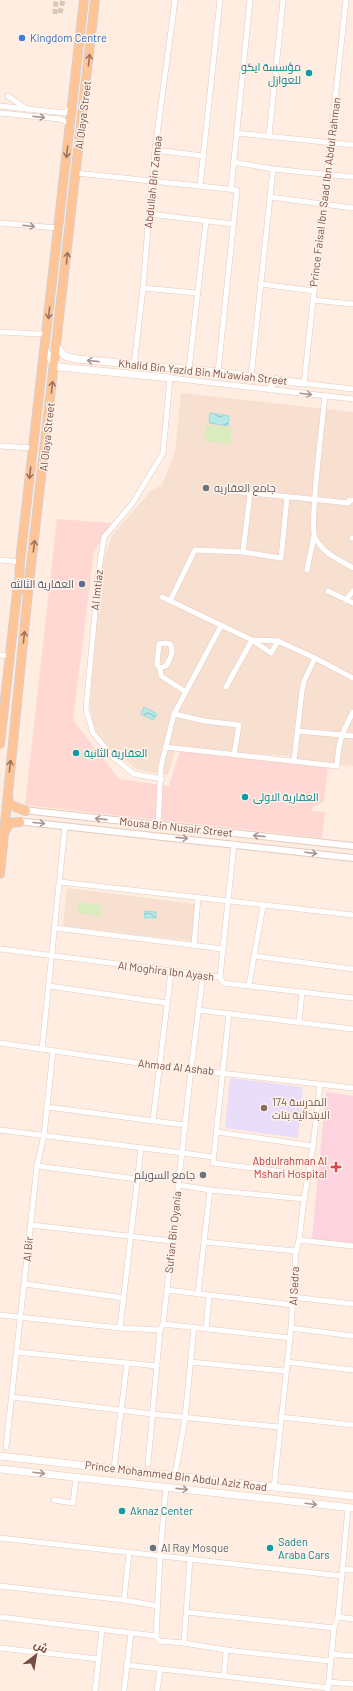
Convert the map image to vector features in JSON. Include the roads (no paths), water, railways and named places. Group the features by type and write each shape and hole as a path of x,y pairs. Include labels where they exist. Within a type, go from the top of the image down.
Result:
{"main road":[{"name":"Al Olaya Street","path":"0,742 84,0"},
{"name":"Al Olaya Street","path":"0,874 4,838 2,806 7,795 28,586 55,363 95,0"},
{"path":"70,133 71,129 75,125 78,128 80,135"},
{"name":"Khalid Bin Yazid Bin Mu'awiah Street","path":"56,347 65,356 77,359 218,372 302,383"},
{"path":"44,348 49,357 55,363"},
{"path":"76,368 74,363 77,359"},
{"name":"Khalid Bin Yazid Bin Mu'awiah Street","path":"55,363 59,367 170,378"},
{"path":"271,390 273,379"},
{"path":"18,578 20,588 25,589 28,586"},
{"path":"8,785 9,803 26,811"},
{"path":"4,838 8,824 18,822"},
{"name":"Prince Mohammed Bin Abdul Aziz Road","path":"0,1456 353,1496"},
{"name":"Prince Mohammed Bin Abdul Aziz Road","path":"0,1469 350,1508"},
{"path":"205,1492 204,1487 206,1485 225,1485 232,1483"}],"street":[{"name":"Abdullah Bin Zamaa","path":"134,365 143,288 148,214 175,0"},
{"path":"200,186 220,0"},
{"path":"218,372 233,224 233,162 250,0"},
{"path":"269,136 283,0"},
{"name":"Prince Faisal Ibn Saad Ibn Abdul Rahman","path":"302,383 328,175 346,0"},
{"path":"8,96 28,109"},
{"path":"0,106 65,113 72,104"},
{"path":"0,118 0,113 63,120 68,123 70,133"},
{"path":"236,133 353,145"},
{"path":"156,150 203,156"},
{"path":"233,162 273,169 353,177"},
{"path":"251,377 273,169"},
{"path":"76,173 234,189"},
{"path":"270,197 353,208"},
{"path":"148,214 233,224"},
{"path":"189,369 196,293 206,221"},
{"path":"0,223 57,228"},
{"path":"261,284 314,291"},
{"path":"143,288 196,293"},
{"path":"313,300 353,304"},
{"path":"0,332 46,333"},
{"name":"Khalid Bin Yazid Bin Mu'awiah Street","path":"170,378 353,400"},
{"name":"Al Imtiaz","path":"162,780 134,774 113,757 93,734 86,709 99,570 104,537 132,504 164,453 170,378"},
{"name":"Khalid Bin Yazid Bin Mu'awiah Street","path":"302,383 353,389"},
{"path":"307,570 314,536 314,500 325,396"},
{"path":"0,446 33,448"},
{"path":"232,491 287,498 351,502"},
{"path":"243,552 250,494"},
{"path":"170,601 195,550 243,552 281,558 287,498"},
{"path":"314,536 328,555 353,568"},
{"path":"0,560 20,562"},
{"path":"328,591 353,603"},
{"path":"346,600 353,591"},
{"path":"162,597 252,640 271,653 278,641"},
{"path":"158,825 162,780 161,766 174,714 221,626"},
{"path":"252,640 278,641 353,678"},
{"path":"226,687 252,640"},
{"path":"160,668 166,666 172,653 173,648 166,642 159,644 157,665 160,668 161,676 186,692"},
{"path":"0,655 9,656"},
{"path":"294,762 304,681 315,658"},
{"path":"165,747 337,766 338,745 353,712"},
{"path":"174,714 205,721 238,725 234,755"},
{"path":"298,731 353,736"},
{"name":"Mousa Bin Nusair Street","path":"2,806 26,811 353,846"},
{"path":"16,809 8,812 7,817 8,820 18,822"},
{"name":"Mousa Bin Nusair Street","path":"2,820 353,858"},
{"path":"42,1049 65,826"},
{"path":"220,977 234,844"},
{"path":"60,882 353,915"},
{"path":"194,945 198,898"},
{"path":"248,985 264,906"},
{"path":"55,928 223,949"},
{"name":"Al Moghira Ibn Ayash","path":"0,949 171,972 220,977 223,983 353,998"},
{"path":"254,956 353,969"},
{"path":"153,1120 171,972"},
{"name":"Sufian Bin Oyania","path":"148,1464 160,1330 163,1324 202,975"},
{"path":"49,986 168,1003"},
{"path":"300,1022 302,992"},
{"path":"198,1010 353,1029"},
{"path":"214,1160 229,1013"},
{"name":"Ahmad Al Ashab","path":"0,1043 159,1066 224,1072 353,1088"},
{"name":"Al Bir","path":"6,1447 37,1166 44,1135 53,1051"},
{"name":"Al Sedra","path":"274,1488 279,1426 291,1328 296,1251 299,1240 313,1146 320,1084"},
{"path":"47,1107 185,1125"},
{"path":"0,1130 182,1152 214,1160 308,1175"},
{"path":"217,1132 313,1146"},
{"path":"120,1328 141,1148"},
{"path":"37,1166 137,1179"},
{"path":"178,1186 304,1199"},
{"path":"198,1294 210,1190"},
{"path":"31,1225 172,1241"},
{"path":"299,1240 353,1246"},
{"path":"204,1242 296,1251"},
{"path":"25,1284 124,1298"},
{"path":"167,1290 293,1305"},
{"path":"206,1329 209,1296"},
{"path":"292,1297 353,1304"},
{"path":"0,1315 120,1328 160,1330"},
{"path":"163,1324 290,1338"},
{"path":"175,1476 185,1418 194,1327"},
{"path":"291,1328 353,1336"},
{"path":"17,1352 157,1366"},
{"path":"190,1362 286,1371"},
{"path":"287,1362 353,1370"},
{"path":"114,1468 127,1363"},
{"path":"12,1397 185,1418 279,1426"},
{"path":"281,1417 353,1425"},
{"path":"54,1500 73,1503 76,1478"},
{"path":"166,1488 160,1556 156,1636 159,1641 184,1642 226,1650 330,1661"},
{"path":"126,1666 224,1675 328,1689 334,1628 338,1617 342,1569 350,1508"},
{"path":"0,1538 342,1576"},
{"path":"124,1600 128,1553"},
{"path":"184,1642 190,1559"},
{"path":"342,1569 353,1570"},
{"path":"0,1586 124,1600 158,1606"},
{"path":"186,1612 334,1628"},
{"path":"0,1617 156,1636"},
{"path":"338,1617 353,1619"},
{"path":"95,1691 102,1630"},
{"path":"124,1691 131,1633"},
{"path":"0,1648 99,1659"},
{"path":"224,1675 226,1650"},
{"path":"331,1654 353,1656"},
{"path":"157,1691 160,1669"},
{"path":"329,1682 353,1684"}],"water":[{"path":"210,413 229,416 228,426 209,423"},
{"path":"144,707 157,714 153,720 141,714"},
{"path":"145,911 156,912 156,918 144,918"}],"tunnel":[{"path":"55,14 56,0"},
{"path":"60,13 63,0"}],"place":[{"name":"Kingdom Centre","path":"22,38"},
{"name":"مؤسسة ايكو للعوازل","path":"309,73"},
{"name":"جامع العقاريه","path":"206,488"},
{"name":"العقارية الثالثه","path":"82,584"},
{"name":"العقارية الثانية","path":"76,753"},
{"name":"العقارية الاولى","path":"245,797"},
{"name":"المدرسة 174 الابتدائية بنات","path":"264,1108"},
{"name":"Abdulrahman Al Mshari Hospital","path":"336,1167"},
{"name":"جامع السويلم","path":"203,1175"},
{"name":"Aknaz Center","path":"122,1511"},
{"name":"Al Ray Mosque","path":"153,1548"},
{"name":"Saden Araba Cars","path":"270,1548"}]}
